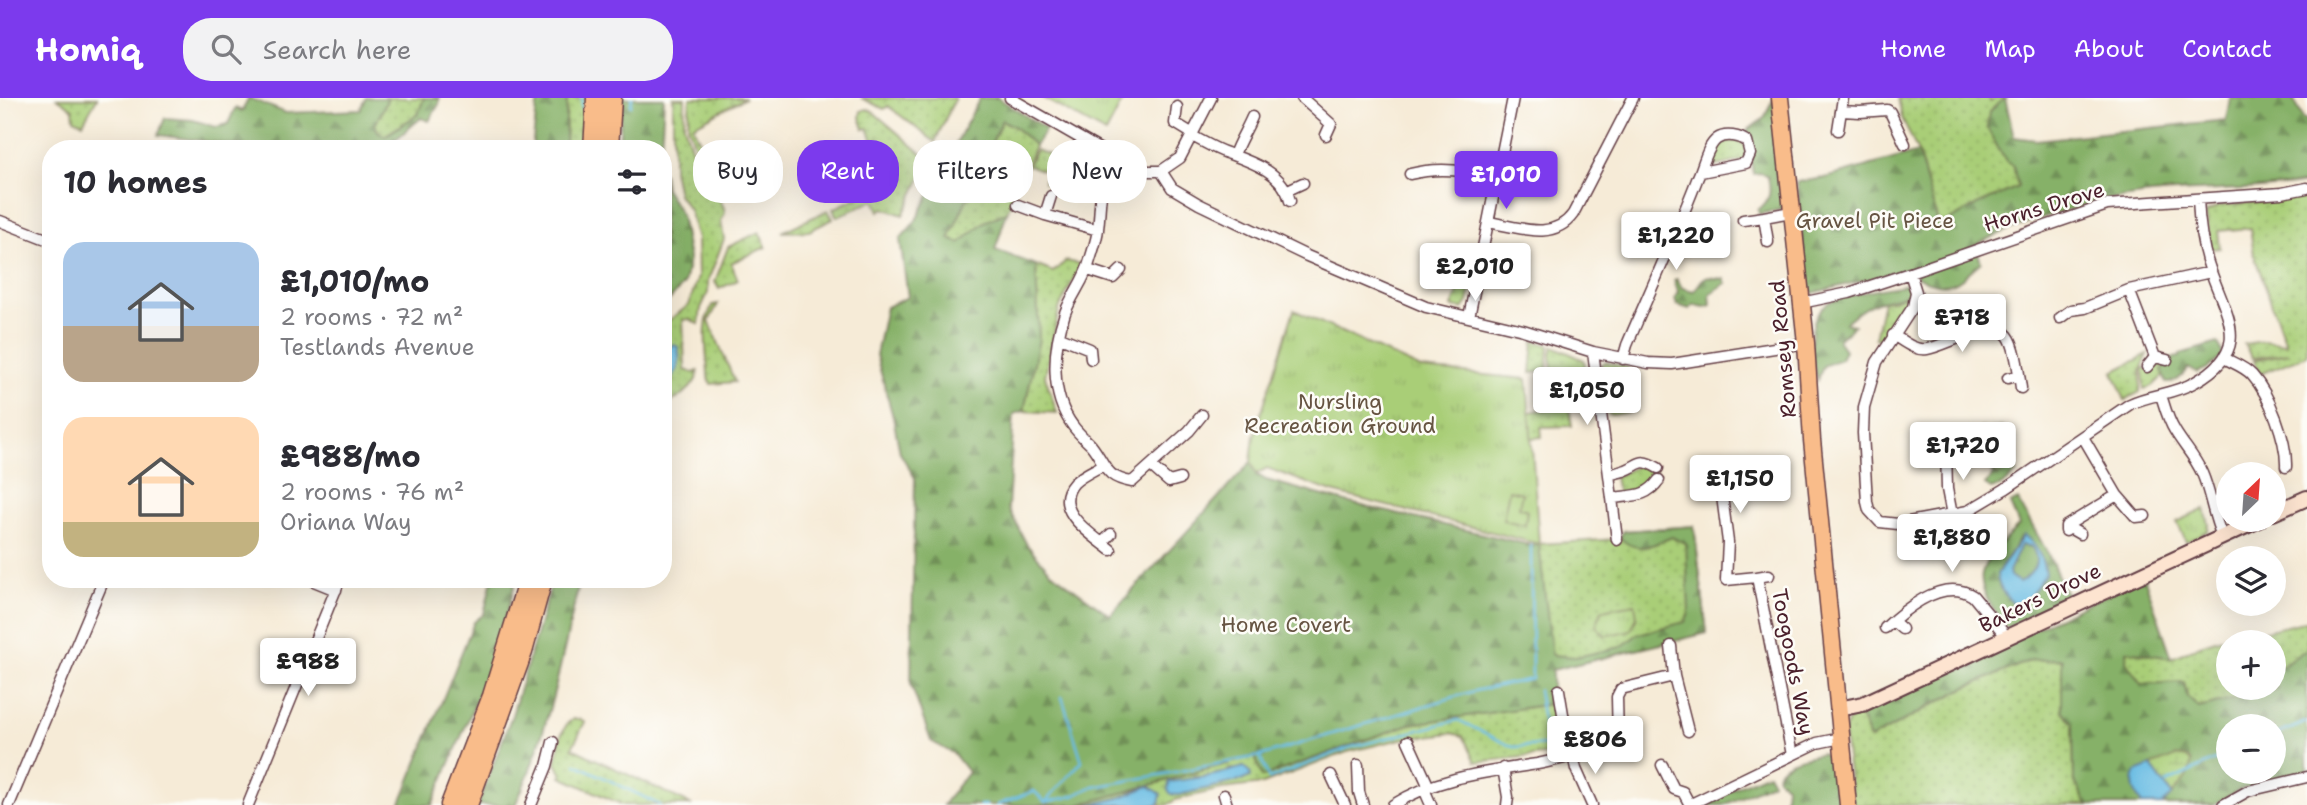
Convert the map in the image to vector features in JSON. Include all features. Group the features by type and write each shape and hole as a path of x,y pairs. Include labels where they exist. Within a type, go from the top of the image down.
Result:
{"highway":[{"path":"594,140 596,98"},
{"path":"610,140 612,98"},
{"path":"450,805 492,696 525,588"},
{"path":"468,805 523,652 541,588"}],"main road":[{"name":"Romsey Road","path":"1780,98 1848,805"}],"street":[{"path":"1010,98 1083,140"},
{"path":"1147,171 1161,171 1180,158 1211,98"},
{"path":"1303,98 1335,123 1326,135"},
{"path":"1469,317 1513,98"},
{"path":"1488,222 1543,231 1563,226 1573,214 1633,98"},
{"path":"1838,130 1843,98"},
{"path":"1177,107 1171,124 1258,164 1272,174 1289,195 1303,183"},
{"path":"1841,111 1890,112 1905,144"},
{"path":"1234,155 1239,139 1252,117"},
{"path":"1622,359 1701,172 1716,139 1736,136 1747,142 1750,154 1746,163 1701,172"},
{"path":"1410,173 1456,169 1496,178"},
{"path":"1161,171 1171,188 1176,191 1269,239 1395,295 1426,307 1523,330 1593,352 1648,363 1672,364 1805,343"},
{"name":"Horns Drove","path":"1801,303 1849,293 2107,205 2282,193 2307,188"},
{"path":"1910,273 1916,299 1893,335 1871,378 1864,408 1868,510 1878,520 1888,524 1968,511 2130,404 2200,379 2224,358 2229,348 2232,325 2201,238 2198,199"},
{"path":"1045,215 1049,203"},
{"path":"1100,203 1098,230 1088,270 1066,312 1055,367 1059,397 1072,425 1093,447 1103,465 1117,480 1132,482 1193,434 1202,415"},
{"path":"1018,205 1098,230"},
{"path":"1743,220 1791,212"},
{"path":"1764,217 1768,242"},
{"path":"0,221 42,237"},
{"path":"1088,270 1114,282 1121,270"},
{"path":"2060,318 2070,305 2085,308 2129,290 2211,272"},
{"path":"2129,290 2155,357"},
{"path":"1893,335 1911,346 1927,349 1987,329 1999,330 2008,335 2013,377 2021,388"},
{"path":"1060,337 1093,350"},
{"path":"1593,352 1617,540"},
{"path":"2155,357 2167,359"},
{"path":"2147,367 2155,357"},
{"path":"2224,358 2251,373 2259,384 2291,453 2286,467"},
{"path":"2161,395 2167,416 2192,453 2206,483 2222,536"},
{"path":"2083,437 2117,495 2142,520"},
{"path":"1931,442 1946,446 1958,440"},
{"path":"1946,446 1947,489 1952,515"},
{"path":"1609,475 1627,470 1638,462 1647,462 1658,468"},
{"path":"1103,465 1074,483 1067,499 1072,518 1111,551"},
{"path":"1151,466 1169,486 1180,479"},
{"path":"1612,498 1646,494 1652,491 1659,480"},
{"name":"Toogoods Way","path":"1705,494 1716,492 1722,496 1728,542 1726,580 1769,575"},
{"path":"2080,534 2066,528 2117,495"},
{"path":"2286,507 2307,498"},
{"name":"Bakers Drove","path":"1838,709 1863,704 2231,532"},
{"path":"1102,543 1111,534"},
{"name":"Toogoods Way","path":"1757,576 1791,755"},
{"path":"9,805 100,588"},
{"path":"248,805 336,590 331,588"},
{"path":"1902,629 1889,625 1909,608 1927,598 1947,590 1960,590 1973,596 2007,637"},
{"path":"1671,646 1674,676 1688,731"},
{"path":"1393,805 1427,788 1472,774 1537,764 1615,745 1618,741 1617,697 1621,689 1674,676"},
{"path":"1559,690 1576,769 1592,805"},
{"path":"1662,765 1674,789 1683,792 1690,805 1817,743 1840,738"},
{"path":"1408,741 1431,805"},
{"path":"531,805 547,766 553,742"},
{"path":"1357,765 1363,805"},
{"path":"1503,768 1507,805"},
{"path":"1331,775 1345,805"},
{"path":"2223,805 2248,791 2307,776"}],"green space":[{"path":"57,98 97,98 83,123 74,119 73,109"},
{"path":"249,98 286,113 361,110 366,98 388,98 375,125 385,136 418,114 424,98 439,98 439,104 429,121 421,118 395,140 195,140 158,135 165,118 193,120 216,127 228,124 235,108 242,111"},
{"path":"388,98 424,98 419,114 384,136 377,131 375,125"},
{"path":"538,98 567,98 565,140 533,140"},
{"path":"567,98 588,98 586,140 565,140"},
{"path":"622,98 664,98 662,140 620,140"},
{"path":"673,98 685,98 684,125 693,153 693,203 722,203 725,213 721,221 724,239 708,281 708,293 701,308 699,324 689,319 683,320 685,370 694,373 698,371 697,377 685,392 672,401 672,318 689,305 698,277 697,239 689,210 678,194 673,170"},
{"path":"690,98 745,98 693,126 699,140 693,140 688,125"},
{"path":"861,98 955,98 936,140 888,106 884,109"},
{"name":"Home Covert","path":"980,98 998,98 1046,129 1035,146 1033,140 1029,140 1015,127 1002,120 993,140 958,140"},
{"path":"1043,98 1124,98 1106,133"},
{"path":"1774,98 1787,206 1759,214 1758,210 1769,195 1769,182 1768,177 1761,173 1753,174 1747,131 1764,118"},
{"path":"1898,98 1989,98 1990,102 1996,98 2005,98 1989,112 2013,165 2018,187 1939,226 1918,152 1902,118"},
{"name":"Gravel Pit Piece","path":"2005,98 2014,137 2036,140 2226,120 2230,98 2293,98 2303,118 2307,120 2307,183 2253,189 2161,193 2089,204 2019,226 1975,245 1981,262 1964,277 1948,285 1930,282 1909,269 1813,293 1807,285 1797,182 1825,178 1918,152 1939,226 2018,187 2013,166 2006,162 1987,128 1989,112"},
{"path":"861,111 872,111 913,146 913,195 903,215 883,208 879,211 875,203 899,203 899,140 873,140 868,128 864,129"},
{"path":"1002,120 1015,127 1029,140 993,140"},
{"path":"1738,140 1747,146 1745,160 1713,167 1710,164 1717,144"},
{"path":"1036,150 1047,154 1047,172 1033,167"},
{"path":"2307,197 2307,355 2260,374 2254,360 2290,353 2252,358 2244,344 2264,341 2286,344 2254,255 2250,228 2218,231 2220,248 2211,249 2206,213 2219,206"},
{"path":"672,200 681,215 689,259 684,284 672,297"},
{"path":"846,203 867,203 837,217 833,209"},
{"name":"Home Covert","path":"925,203 965,203 949,239 960,243 984,222 1007,212 995,250 1036,265 1039,339 1024,411 1014,414 1008,508 1027,545 1050,571 1110,615 1251,462 1256,474 1266,480 1346,502 1530,545 1539,544 1552,655 1576,657 1621,647 1638,634 1685,622 1689,613 1686,543 1672,537 1638,547 1620,537 1624,531 1694,526 1707,633 1552,670 1552,704 1410,724 1262,777 1255,756 1078,805 943,805 968,772 954,754 931,741 911,684 915,478 900,453 876,355 886,307 908,297 900,239 915,222"},
{"path":"964,203 1011,203 1007,212 984,222 960,243 948,239"},
{"path":"828,210 833,219 809,231 782,232"},
{"path":"759,232 766,247 731,263 738,280 719,289 715,282 728,247"},
{"path":"1473,256 1478,257 1468,302 1463,309 1452,307"},
{"path":"1066,261 1081,264 1059,309 1045,376 1057,413 1024,411 1039,339 1036,265 1053,272"},
{"path":"1706,277 1724,279 1726,283 1710,294 1711,305 1693,305 1690,309 1677,305 1675,298 1678,292 1674,280 1677,279 1682,288 1694,291"},
{"path":"1909,284 1910,293 1871,304 1845,323 1854,325 1838,340 1845,350 1841,359 1823,366 1818,380 1811,339 1816,318 1821,310 1828,303 1843,297"},
{"path":"1910,293 1910,301 1883,342 1875,338 1883,301"},
{"path":"718,304 709,321 735,382 711,384 708,377 706,330 709,313 713,305"},
{"name":"Nursling Recreation Ground","path":"1294,310 1421,369 1527,379 1539,544 1332,492 1267,468 1256,474 1251,462 1254,436"},
{"path":"1534,341 1549,345 1547,371 1531,373"},
{"path":"2218,343 2222,357 2208,368 2197,373 2188,368 2179,378 2166,383 2162,372 2171,360 2180,357 2180,354"},
{"path":"1553,346 1584,360 1590,393 1571,394 1567,369 1552,370"},
{"path":"2148,354 2141,370 2140,392 2125,400 2113,372"},
{"path":"2170,359 2162,372 2164,375 2153,386 2144,389 2143,367 2149,370"},
{"path":"1605,362 1627,367 1634,377 1627,380 1601,379 1602,364"},
{"path":"1601,381 1630,384 1635,411 1611,415 1605,411"},
{"path":"1569,406 1572,426 1541,427 1542,437 1531,438 1529,412"},
{"path":"2002,427 2007,431 1998,436 1995,447 2000,457 1991,462 1997,476 2013,465 2017,472 2001,486 1991,489 1985,485 1993,475 1985,465 1988,465 1986,458 1971,443 1981,428 1988,430"},
{"path":"2007,431 2017,451 2017,459 2007,471 1997,476 1991,462 1999,457 1995,447 1998,436"},
{"path":"1637,466 1655,469 1656,477 1649,487 1618,493 1615,477"},
{"path":"1509,490 1522,493 1519,507 1527,510 1525,525 1503,520"},
{"path":"2018,500 2048,554 2068,598 2006,628 1986,595 1982,573 1994,552 2019,525 2010,504","holes":["2021,537 2027,540 2038,554 2042,579 2023,603 2014,604 2000,588 1997,574"]},
{"path":"2205,509 2208,531 2186,542 2177,522"},
{"path":"1694,526 1707,633 1552,670 1539,544 1618,539 1624,531"},
{"path":"2021,545 2031,546 2036,562 2029,575 2019,582 2010,576 2009,571"},
{"path":"2144,577 2172,658 2127,651 2126,661 2141,684 2184,682 2187,697 2199,708 2232,700 2286,700 2286,663 2307,649 2307,773 2286,778 2286,714 2216,714 2216,784 2262,784 2238,790 2214,805 2087,805 2074,780 2073,724 2062,710 2062,659 2031,660 1960,690 1870,739 1858,712"},
{"path":"490,588 514,588 490,665 432,805 400,805 474,622 484,614"},
{"path":"550,588 578,588 554,694 527,779 515,805 478,805 512,715"},
{"path":"1635,604 1637,617 1631,630 1605,636 1596,626 1602,610"},
{"path":"2307,621 2307,649 2286,663 2286,630 2270,630"},
{"path":"2216,640 2216,700 2232,700 2199,708 2187,697 2184,682 2141,684 2125,661 2127,651 2172,658"},
{"path":"2062,659 2062,710 2073,723 2074,780 2087,805 1853,805 1844,734 1848,721 1858,712 1870,739 1960,690 2031,660"},
{"path":"1552,704 1562,753 1476,762 1463,736 1452,733 1401,739 1347,752 1263,784 1222,789 1175,800 1167,805 1159,805 1160,802 1149,786 1114,799 1078,805 1255,756 1262,777 1410,724","holes":["1233,769 1243,780 1179,795 1195,777 1210,776"]},
{"path":"573,719 585,722 572,748 692,805 623,805 561,777 556,763 561,735"},
{"path":"1822,753 1836,764 1841,805 1784,805 1786,786 1778,778 1781,768 1794,761"},
{"path":"2176,756 2187,758 2191,762 2187,776 2172,795 2151,766"},
{"path":"1768,773 1773,782 1724,805 1695,805"}],"water":[{"path":"672,345 678,347 679,364 672,378"},
{"path":"2024,535 2039,552 2045,574 2030,596 2020,605 2011,601 2004,593 1997,574","holes":["2021,545 2031,546 2036,557 2035,567 2019,582 2010,576 2009,571"]},
{"path":"2151,766 2172,795 2162,805 2142,805 2134,789 2136,772"},
{"path":"1244,767 1251,773 1250,777 1243,780 1179,795 1171,794 1168,790 1169,782 1210,776"},
{"path":"1149,786 1161,794 1159,805 1089,805 1119,798"}],"waterway":[{"path":"582,98 582,108"},
{"path":"631,106 632,98"},
{"path":"997,805 1034,791 1045,802 1074,796 1089,788 1260,756 1474,691 1532,679 1531,545"},
{"path":"1260,756 1269,779 1348,748 1458,720 1513,747 1547,745 1538,690"},
{"path":"1047,800 1082,761 1062,697"},
{"path":"2286,731 2307,722"},
{"path":"1547,745 1557,747"},
{"path":"2166,783 2216,760"},
{"path":"576,764 660,805"},
{"path":"980,805 986,805"}]}
